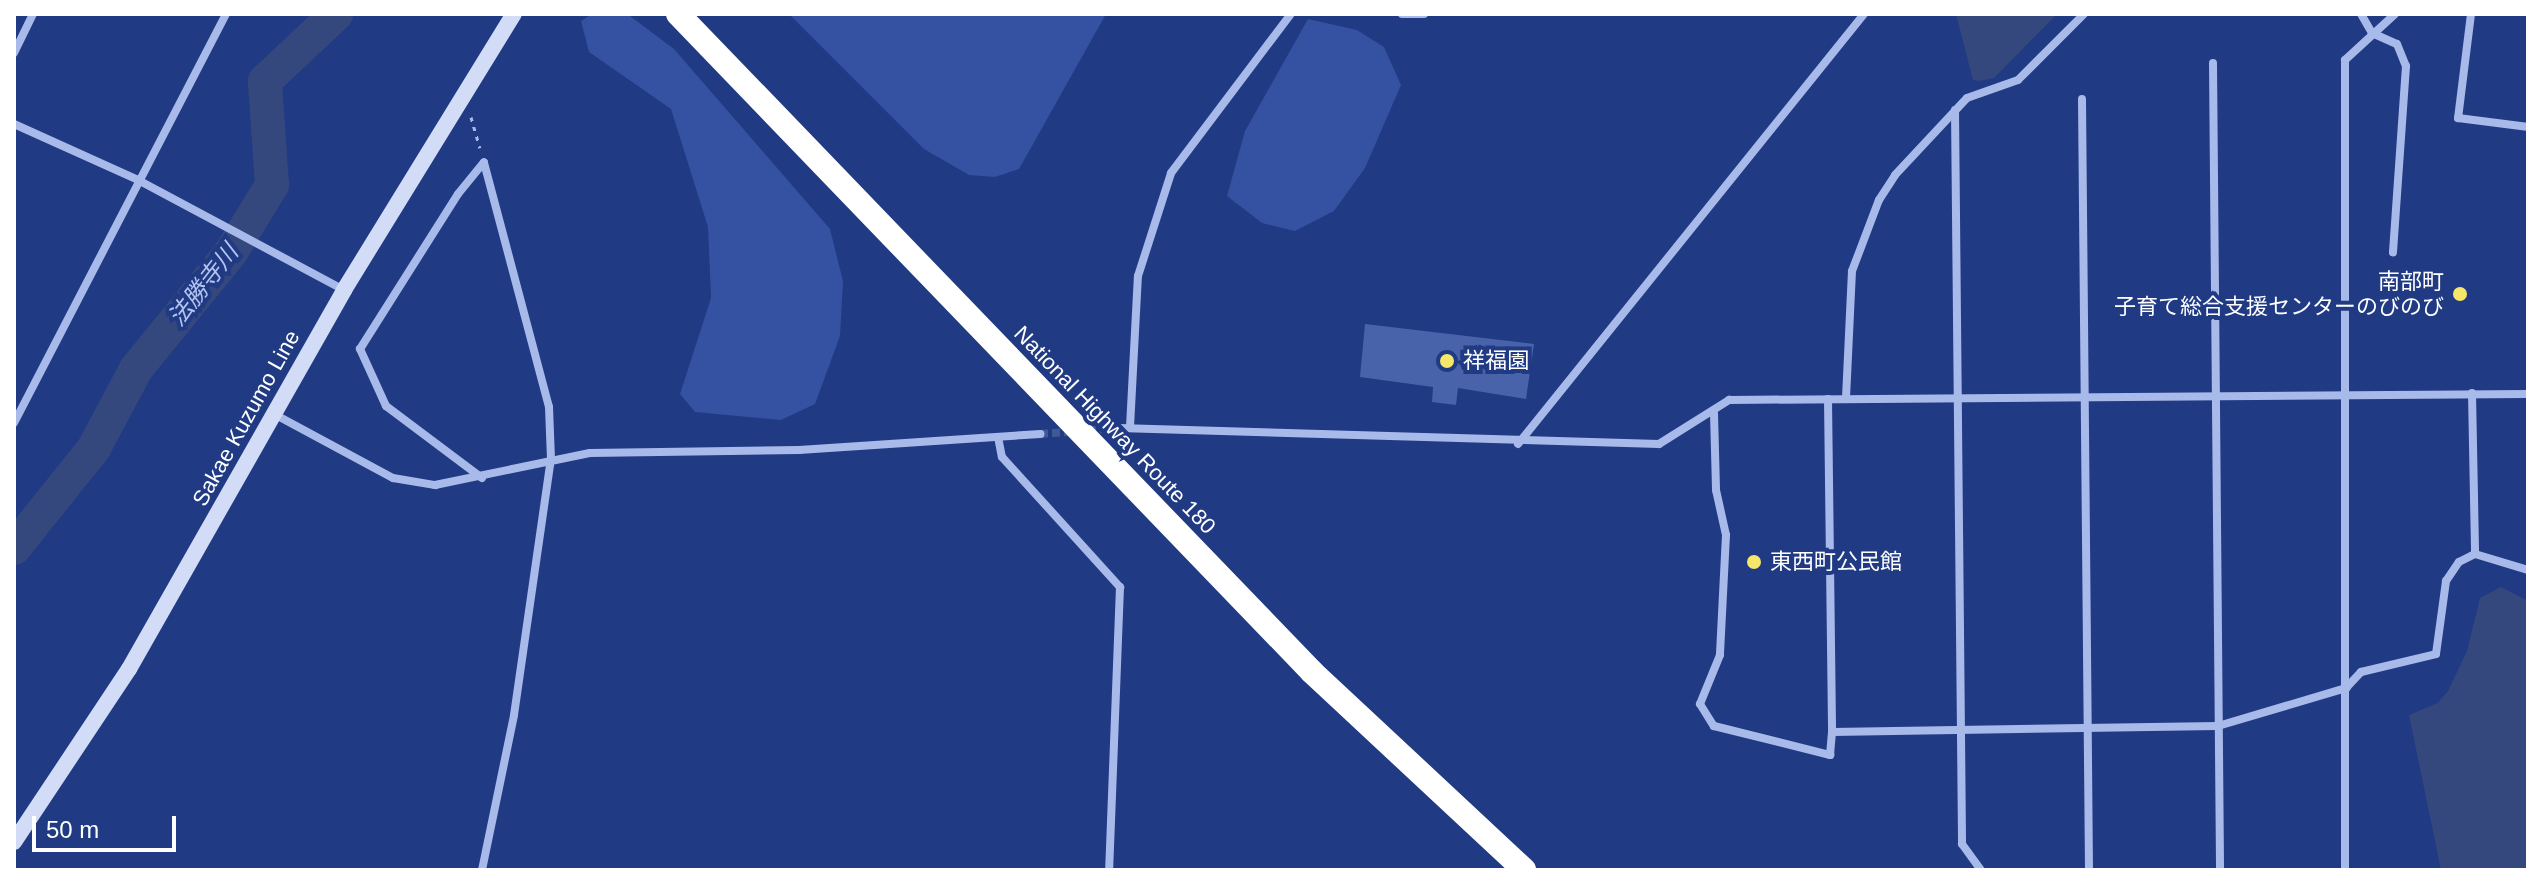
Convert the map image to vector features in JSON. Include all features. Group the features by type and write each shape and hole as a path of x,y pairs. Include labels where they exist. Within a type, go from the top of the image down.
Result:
{"highway":[{"name":"National Highway Route 180","path":"678,14 1312,672 1524,870"}],"main road":[{"name":"Sakae Kuzumo Line","path":"14,842 129,669 344,290 463,91 514,14"}],"street":[{"path":"14,53 33,14"},
{"path":"14,423 226,14"},
{"path":"1130,427 1138,276 1171,173 1291,14"},
{"path":"1402,14 1424,14"},
{"path":"1518,444 1864,14"},
{"path":"1846,398 1856,251 1895,175 1967,98 2018,80 2084,14"},
{"path":"2361,14 2372,33 2397,44 2406,66 2393,253"},
{"path":"2345,870 2348,392 2345,60 2395,14"},
{"path":"2471,14 2458,118 2528,127"},
{"path":"2213,63 2220,870"},
{"path":"2082,99 2089,870"},
{"path":"1955,110 1962,844 1981,870"},
{"path":"14,124 138,180 344,290"},
{"path":"482,870 514,715 551,459 549,407 484,162"},
{"path":"482,478 386,406 360,349 458,194 484,162"},
{"path":"1119,428 1518,444 1659,444 1714,413 1729,400 2348,392 2528,394"},
{"path":"2472,393 2475,554"},
{"path":"1714,413 1716,490 1726,535 1720,655 1700,704 1714,726 1830,755 1828,399"},
{"path":"14,410 25,406"},
{"path":"274,414 393,478 435,485 482,478 551,459 590,453 799,450 1040,434"},
{"path":"998,437 1002,457 1120,587 1109,870"},
{"path":"1832,732 1961,733 2087,725 2218,726 2346,688 2361,672 2436,654 2446,581 2459,562 2475,554 2528,570"}],"path":[{"path":"463,91 484,162"}],"shaded area":[{"path":"592,14 630,16 674,49 830,229 843,281 840,336 815,404 781,420 695,412 680,394 711,298 708,227 671,109 589,52 581,21"},
{"path":"789,14 1106,14 1019,169 995,177 969,175 924,149"},
{"path":"1956,14 2057,14 1994,78 1979,81 1973,80"},
{"path":"1308,19 1357,30 1384,47 1401,85 1365,168 1334,211 1295,231 1262,223 1227,196 1245,131"},
{"path":"2501,587 2528,601 2528,870 2441,870 2409,715 2438,703 2448,691 2467,651 2480,598"}],"building":[{"name":"祥福園","path":"1365,324 1534,344 1526,399 1458,388 1456,405 1432,402 1433,387 1360,377"}],"waterway":[{"name":"法勝寺川","path":"14,548 94,448 136,369 231,252 272,185 265,81 336,14"}],"tunnel":[{"path":"1040,434 1119,428"}],"place":[{"name":"南部町 子育て総合支援センターのびのび","path":"2460,294"},
{"name":"祥福園","path":"1447,361"},
{"name":"東西町公民館","path":"1754,562"}]}
